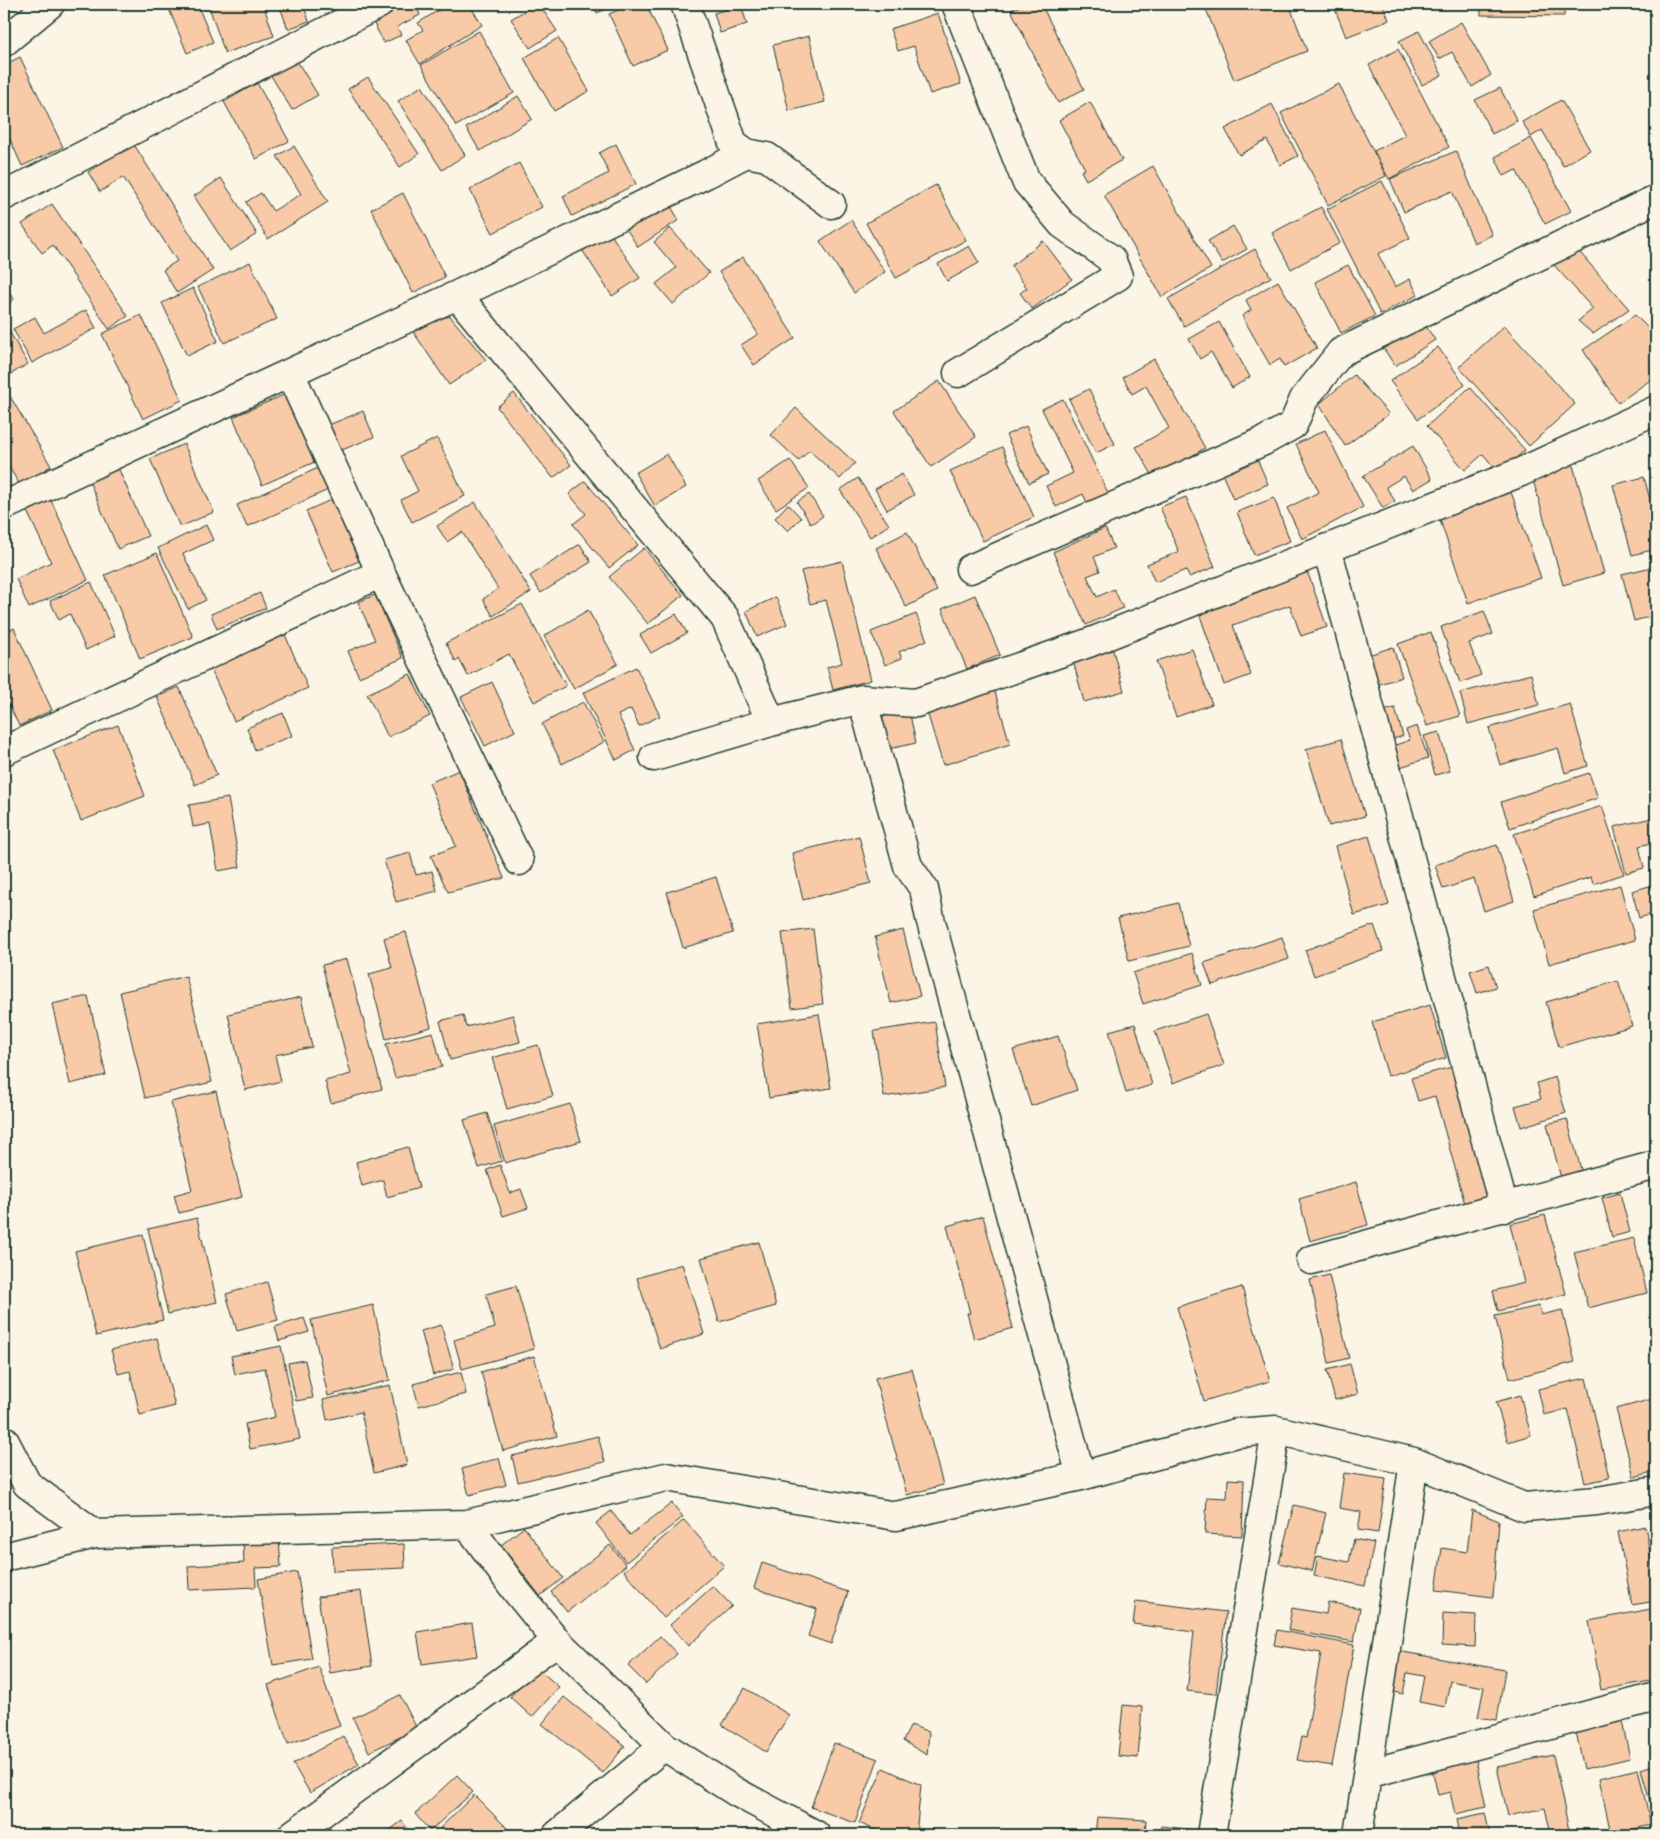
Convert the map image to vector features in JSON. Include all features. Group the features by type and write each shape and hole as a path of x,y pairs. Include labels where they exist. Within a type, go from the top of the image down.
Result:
{"street":[{"path":"4,42 50,4"},
{"path":"4,196 379,4"},
{"path":"685,4 733,143 746,153 767,157 831,204"},
{"path":"956,4 1026,181 1062,224 1111,259 1118,276 958,373"},
{"path":"4,506 458,294 746,153"},
{"path":"970,569 1264,441 1292,425 1304,399 1341,352 1656,199"},
{"path":"458,294 725,618 772,722"},
{"path":"290,373 381,573 519,860"},
{"path":"654,758 772,722 862,699 916,703 1091,642 1521,472 1656,410"},
{"path":"1327,548 1504,1208"},
{"path":"4,751 381,573"},
{"path":"862,699 908,866 924,889 930,918 1081,1476"},
{"path":"1310,1260 1656,1165"},
{"path":"1212,1835 1276,1430"},
{"path":"4,1557 95,1534 467,1524 666,1477 896,1516 1081,1476 1236,1433 1276,1430 1414,1462 1524,1507 1597,1501 1656,1491"},
{"path":"4,1440 27,1484 95,1534"},
{"path":"1358,1835 1414,1462"},
{"path":"467,1524 556,1641 664,1746 736,1792 816,1835"},
{"path":"292,1835 556,1641"},
{"path":"1367,1774 1656,1697"},
{"path":"557,1835 664,1746"}],"building":[{"path":"167,4 197,4 213,42 187,53"},
{"path":"208,4 263,4 274,36 225,53"},
{"path":"279,4 303,4 309,21 288,29"},
{"path":"385,4 415,4 420,15 397,27 401,35 384,43 368,12"},
{"path":"440,4 469,4 482,25 420,64 406,40 423,30 418,23 442,8"},
{"path":"535,4 539,4 557,31 530,48 511,19"},
{"path":"593,4 618,4 597,13"},
{"path":"632,4 646,4 668,50 633,66 609,14"},
{"path":"1024,4 1041,4 1084,89 1058,103 1011,10"},
{"path":"1204,4 1289,4 1307,51 1234,80"},
{"path":"1333,4 1383,4 1389,20 1346,37"},
{"path":"1481,4 1565,4 1564,16 1481,15"},
{"path":"741,5 747,24 720,33 714,13"},
{"path":"938,13 961,84 930,94 914,46 898,51 890,29"},
{"path":"1461,22 1491,75 1472,87 1452,52 1439,59 1429,41"},
{"path":"479,31 514,93 456,126 421,65"},
{"path":"1419,31 1442,75 1422,85 1399,41"},
{"path":"809,36 825,102 789,111 773,45"},
{"path":"558,38 589,91 554,111 524,58"},
{"path":"1398,49 1449,147 1389,179 1374,151 1405,135 1369,65"},
{"path":"20,57 63,147 22,166 4,126 4,89 11,85 4,70 4,65"},
{"path":"295,58 318,95 292,110 270,74"},
{"path":"368,77 419,154 400,167 348,89"},
{"path":"257,83 289,141 256,159 224,102"},
{"path":"1339,84 1386,176 1328,205 1281,113"},
{"path":"422,86 465,155 442,170 398,101"},
{"path":"1500,88 1517,121 1492,134 1475,100"},
{"path":"518,96 532,119 480,151 466,128"},
{"path":"1561,100 1590,150 1563,166 1542,130 1531,137 1522,122"},
{"path":"1090,102 1122,160 1086,180 1081,171 1085,169 1059,120"},
{"path":"1272,104 1298,156 1280,165 1267,140 1239,155 1225,129"},
{"path":"1531,138 1571,211 1545,224 1516,170 1504,176 1495,157"},
{"path":"133,143 213,270 177,293 163,270 177,261 123,177 100,192 88,172"},
{"path":"616,144 636,184 572,216 563,196 609,173 599,153"},
{"path":"294,146 328,202 268,239 246,202 261,193 273,211 301,194 277,156"},
{"path":"1456,151 1492,235 1474,243 1452,191 1404,212 1390,179"},
{"path":"519,163 542,207 493,233 470,190"},
{"path":"1153,166 1211,268 1162,297 1104,195"},
{"path":"221,178 257,234 230,251 194,196"},
{"path":"1382,181 1410,238 1378,254 1395,287 1410,279 1418,295 1380,314 1327,209"},
{"path":"936,185 966,240 896,278 866,223"},
{"path":"403,193 445,277 413,293 371,209"},
{"path":"667,200 679,220 638,247 625,227"},
{"path":"52,204 128,316 109,329 53,245 42,253 22,224"},
{"path":"1321,207 1340,243 1291,269 1272,233"},
{"path":"851,220 885,272 854,293 820,241"},
{"path":"1233,226 1247,249 1222,263 1208,241"},
{"path":"670,228 709,273 673,304 656,284 676,268 654,242"},
{"path":"608,230 640,278 612,296 581,248"},
{"path":"1043,241 1072,279 1032,309 1020,293 1027,288 1011,266"},
{"path":"969,246 979,263 947,281 938,264"},
{"path":"1576,248 1629,309 1593,334 1578,321 1593,309 1553,264"},
{"path":"1255,249 1271,277 1184,326 1168,299"},
{"path":"743,257 795,338 754,365 741,345 758,334 719,272"},
{"path":"250,262 277,319 224,343 198,287"},
{"path":"1348,265 1375,316 1341,333 1315,282"},
{"path":"1278,281 1317,348 1284,367 1280,359 1270,365 1242,316 1251,310 1246,300"},
{"path":"4,284 14,299 4,307"},
{"path":"193,288 218,341 187,356 162,303"},
{"path":"86,310 96,328 32,363 13,329 35,317 44,333"},
{"path":"141,315 182,400 143,419 102,334"},
{"path":"1635,315 1656,336 1656,376 1618,403 1583,350"},
{"path":"450,316 486,360 449,385 410,327"},
{"path":"1422,320 1435,340 1395,366 1382,346"},
{"path":"4,322 28,364 4,378"},
{"path":"1219,322 1250,377 1232,388 1211,352 1200,359 1189,339"},
{"path":"1504,326 1575,404 1529,446 1459,367"},
{"path":"1438,347 1465,385 1418,419 1390,381"},
{"path":"1154,359 1205,448 1154,478 1136,447 1169,428 1146,386 1132,394 1123,377"},
{"path":"1354,375 1389,414 1345,446 1319,404"},
{"path":"939,381 976,437 931,467 894,411"},
{"path":"4,386 51,466 20,485 4,459"},
{"path":"1470,387 1525,450 1499,473 1483,454 1465,470 1427,426"},
{"path":"1089,389 1115,444 1096,453 1069,399"},
{"path":"288,393 317,461 262,485 233,417"},
{"path":"514,393 571,465 553,478 497,407"},
{"path":"1063,399 1109,495 1088,505 1083,494 1056,507 1046,486 1073,473 1042,409"},
{"path":"796,408 855,463 840,479 809,450 799,461 771,435"},
{"path":"363,411 374,437 337,452 326,426"},
{"path":"1026,426 1048,474 1029,483 1006,435"},
{"path":"1325,430 1363,507 1302,539 1287,508 1319,492 1296,444"},
{"path":"437,438 465,496 412,522 401,500 418,491 401,456"},
{"path":"184,444 214,512 180,527 150,459"},
{"path":"1413,446 1432,479 1413,490 1404,476 1386,487 1395,501 1383,508 1363,476"},
{"path":"1002,447 1034,517 983,541 950,471"},
{"path":"667,454 686,487 655,506 635,473"},
{"path":"1255,454 1268,484 1233,499 1220,469"},
{"path":"790,460 809,488 776,509 758,481"},
{"path":"1572,462 1604,573 1563,585 1531,473"},
{"path":"116,463 148,536 118,549 87,476"},
{"path":"318,468 328,490 247,527 237,505"},
{"path":"902,474 914,495 887,510 875,489"},
{"path":"1644,477 1656,522 1656,549 1632,555 1613,485"},
{"path":"858,478 889,525 870,537 840,490"},
{"path":"585,481 638,545 609,568 573,524 586,514 569,494"},
{"path":"1511,492 1541,578 1468,603 1439,517"},
{"path":"809,494 823,516 811,524 797,502"},
{"path":"49,496 88,580 29,608 16,579 51,562 25,507"},
{"path":"1186,497 1215,567 1189,577 1186,570 1155,582 1147,564 1179,552 1160,507"},
{"path":"1274,498 1290,541 1254,555 1237,512"},
{"path":"333,499 359,561 333,572 306,511"},
{"path":"475,502 531,592 493,616 483,599 498,589 462,532 447,542 437,526"},
{"path":"788,504 801,518 788,531 775,518"},
{"path":"206,525 213,540 183,554 206,600 188,609 158,548"},
{"path":"1105,528 1114,548 1094,557 1100,571 1087,576 1097,597 1114,589 1123,608 1086,625 1053,552"},
{"path":"907,532 937,591 906,607 876,548"},
{"path":"580,544 591,562 541,593 530,576"},
{"path":"644,548 683,595 648,624 609,577"},
{"path":"157,553 193,637 140,659 105,575"},
{"path":"842,561 871,680 833,690 827,667 842,663 826,600 810,604 801,571"},
{"path":"1656,566 1656,615 1634,621 1622,574"},
{"path":"1306,568 1327,627 1301,636 1290,605 1233,625 1251,675 1224,685 1197,607"},
{"path":"91,582 115,636 86,650 70,614 59,620 50,601"},
{"path":"260,593 266,608 217,629 211,614"},
{"path":"375,595 403,658 359,677 348,651 375,640 358,602"},
{"path":"975,595 1000,655 967,669 942,609"},
{"path":"776,597 787,624 757,637 746,611"},
{"path":"522,604 566,686 534,702 509,654 468,676 459,659 456,662 446,643"},
{"path":"588,610 618,664 574,689 544,636"},
{"path":"1484,611 1493,634 1469,643 1481,675 1460,683 1441,627"},
{"path":"676,614 687,633 651,653 640,635"},
{"path":"916,614 927,640 899,652 902,658 885,665 871,632"},
{"path":"14,628 52,710 19,726 4,694 4,633"},
{"path":"283,630 308,688 234,721 208,663"},
{"path":"1431,632 1460,716 1427,726 1398,644"},
{"path":"1111,643 1124,691 1084,702 1071,653"},
{"path":"1393,647 1402,677 1370,687 1362,657"},
{"path":"1192,649 1212,704 1176,717 1156,661"},
{"path":"636,667 660,716 639,726 631,709 618,715 635,750 616,760 583,693"},
{"path":"410,674 430,716 388,737 367,694"},
{"path":"1531,674 1539,705 1468,724 1460,693"},
{"path":"492,682 515,731 485,746 461,697"},
{"path":"993,685 1010,744 943,765 925,705"},
{"path":"179,687 217,775 195,785 157,697"},
{"path":"583,702 604,742 562,764 542,724"},
{"path":"1570,704 1588,766 1565,773 1558,748 1500,765 1489,728"},
{"path":"1395,708 1403,736 1381,743 1372,714"},
{"path":"909,710 916,743 884,750 877,718"},
{"path":"283,713 292,736 255,750 247,728"},
{"path":"118,725 145,796 81,821 53,750"},
{"path":"1417,726 1428,758 1394,769 1387,748 1410,740 1406,730"},
{"path":"1439,732 1450,771 1435,775 1424,736"},
{"path":"1341,739 1365,816 1329,826 1306,749"},
{"path":"459,770 504,878 448,892 431,856 456,846 429,783"},
{"path":"1589,773 1598,798 1510,828 1501,802"},
{"path":"228,798 240,867 218,871 210,824 193,827 189,805"},
{"path":"1602,806 1624,874 1593,884 1591,877 1534,896 1514,834"},
{"path":"1656,817 1656,842 1639,846 1644,868 1626,873 1614,827"},
{"path":"859,836 871,883 803,900 792,853"},
{"path":"1369,836 1389,905 1354,915 1335,846"},
{"path":"1497,845 1514,901 1484,911 1474,879 1443,889 1435,865"},
{"path":"410,853 416,875 432,871 437,891 396,902 384,860"},
{"path":"716,877 733,933 683,948 667,892"},
{"path":"1656,884 1656,913 1639,918 1632,891"},
{"path":"1620,885 1635,940 1549,964 1534,909"},
{"path":"1178,903 1189,946 1129,961 1118,918"},
{"path":"1374,925 1383,951 1314,976 1305,950"},
{"path":"813,929 823,1004 792,1008 782,933"},
{"path":"903,930 920,996 891,1003 875,937"},
{"path":"406,932 431,1027 386,1039 369,974 392,968 384,938"},
{"path":"1282,937 1289,959 1212,985 1204,963"},
{"path":"1192,953 1202,985 1143,1004 1133,973"},
{"path":"347,959 382,1089 331,1103 325,1081 351,1074 322,965"},
{"path":"1489,965 1496,987 1477,993 1470,971"},
{"path":"186,976 212,1082 145,1098 120,992"},
{"path":"1618,981 1632,1026 1559,1047 1546,1002"},
{"path":"88,996 106,1075 70,1084 52,1004"},
{"path":"301,997 312,1047 275,1055 281,1081 245,1090 228,1014"},
{"path":"1430,1005 1446,1058 1388,1076 1372,1022"},
{"path":"819,1014 831,1088 769,1098 757,1024"},
{"path":"1206,1014 1224,1065 1173,1083 1155,1031"},
{"path":"463,1015 466,1027 513,1015 520,1042 450,1060 440,1021"},
{"path":"935,1022 945,1087 884,1097 874,1031"},
{"path":"1135,1024 1152,1085 1126,1093 1109,1031"},
{"path":"433,1032 442,1067 395,1078 386,1044"},
{"path":"1058,1036 1077,1090 1031,1106 1013,1050"},
{"path":"538,1045 553,1096 507,1109 492,1058"},
{"path":"1452,1067 1487,1198 1465,1204 1435,1096 1418,1101 1411,1078"},
{"path":"1555,1077 1566,1113 1521,1127 1515,1106 1541,1099 1537,1083"},
{"path":"216,1091 242,1197 179,1213 174,1195 192,1190 171,1102"},
{"path":"570,1104 581,1141 505,1163 494,1126"},
{"path":"487,1113 502,1161 479,1168 464,1120"},
{"path":"1567,1119 1582,1173 1561,1178 1547,1124"},
{"path":"408,1147 419,1188 387,1197 383,1180 362,1186 356,1162"},
{"path":"500,1165 510,1193 521,1189 528,1208 503,1216 487,1170"},
{"path":"1356,1182 1368,1225 1310,1241 1299,1199"},
{"path":"1620,1193 1630,1232 1612,1237 1602,1198"},
{"path":"1545,1215 1566,1294 1498,1311 1493,1291 1524,1283 1510,1224"},
{"path":"983,1216 1013,1328 974,1339 967,1313 970,1313 947,1226"},
{"path":"197,1218 217,1302 168,1314 148,1229"},
{"path":"143,1235 163,1320 96,1336 75,1251"},
{"path":"1634,1238 1647,1293 1588,1308 1574,1252"},
{"path":"759,1242 776,1306 719,1322 701,1258"},
{"path":"682,1264 704,1334 660,1349 637,1278"},
{"path":"1329,1275 1349,1358 1329,1363 1310,1280"},
{"path":"267,1282 278,1320 237,1331 226,1294"},
{"path":"516,1286 534,1349 462,1369 454,1340 495,1328 486,1294"},
{"path":"1242,1287 1270,1381 1204,1401 1177,1307"},
{"path":"373,1305 390,1380 328,1396 311,1320"},
{"path":"1539,1306 1541,1315 1562,1310 1575,1362 1510,1379 1495,1316"},
{"path":"304,1318 309,1332 279,1341 275,1327"},
{"path":"441,1325 454,1369 433,1375 421,1331"},
{"path":"157,1338 175,1406 140,1415 130,1371 118,1374 111,1350"},
{"path":"281,1346 300,1439 250,1449 245,1424 275,1417 265,1368 235,1374 231,1356"},
{"path":"534,1356 557,1436 503,1451 481,1372"},
{"path":"305,1360 313,1398 296,1401 288,1363"},
{"path":"1350,1364 1358,1394 1335,1400 1327,1370"},
{"path":"912,1369 943,1485 907,1495 875,1378"},
{"path":"461,1372 466,1394 419,1406 413,1384"},
{"path":"1586,1378 1609,1478 1585,1483 1568,1409 1544,1415 1538,1389"},
{"path":"390,1385 407,1465 374,1473 361,1412 327,1420 323,1400"},
{"path":"1520,1395 1531,1435 1508,1442 1496,1402"},
{"path":"1656,1398 1656,1471 1634,1477 1616,1409"},
{"path":"598,1436 605,1462 518,1482 512,1456"},
{"path":"499,1458 506,1485 469,1495 462,1469"},
{"path":"1344,1473 1386,1479 1378,1533 1358,1530 1361,1512 1339,1508"},
{"path":"1228,1479 1244,1480 1242,1536 1205,1534 1207,1497 1227,1498"},
{"path":"672,1503 683,1517 626,1562 596,1523 611,1511 630,1535"},
{"path":"1294,1505 1326,1513 1312,1571 1279,1563"},
{"path":"1472,1510 1499,1521 1493,1597 1436,1590 1442,1548 1467,1552"},
{"path":"684,1520 724,1566 664,1618 624,1571"},
{"path":"1645,1526 1656,1586 1656,1601 1632,1605 1618,1532"},
{"path":"524,1527 563,1578 540,1596 501,1545"},
{"path":"279,1539 281,1567 255,1568 256,1587 189,1590 188,1566 244,1563 243,1541"},
{"path":"1354,1539 1374,1543 1365,1586 1314,1576 1318,1556 1349,1562"},
{"path":"404,1544 405,1568 333,1571 332,1547"},
{"path":"610,1545 626,1565 567,1612 551,1592"},
{"path":"762,1563 848,1592 831,1644 808,1636 817,1609 754,1588"},
{"path":"297,1572 312,1659 273,1665 258,1579"},
{"path":"713,1586 732,1606 688,1646 670,1625"},
{"path":"361,1591 372,1666 330,1673 318,1597"},
{"path":"1136,1601 1226,1612 1216,1694 1187,1691 1194,1632 1133,1624"},
{"path":"1328,1602 1360,1608 1354,1642 1288,1630 1292,1608 1326,1614"},
{"path":"1656,1608 1656,1680 1601,1690 1589,1621"},
{"path":"1443,1613 1476,1615 1475,1647 1442,1645"},
{"path":"472,1623 477,1656 422,1664 417,1632"},
{"path":"1277,1630 1354,1645 1332,1766 1297,1760 1302,1737 1306,1738 1321,1653 1274,1645"},
{"path":"660,1636 677,1654 646,1684 628,1666"},
{"path":"1397,1651 1505,1670 1497,1720 1478,1717 1484,1687 1450,1681 1445,1707 1419,1702 1424,1676 1407,1673 1403,1694 1390,1691"},
{"path":"319,1667 340,1726 288,1744 268,1685"},
{"path":"536,1667 559,1687 532,1717 510,1697"},
{"path":"745,1688 789,1715 766,1752 722,1725"},
{"path":"400,1695 417,1729 369,1752 353,1718"},
{"path":"564,1697 625,1746 603,1773 542,1724"},
{"path":"1123,1705 1142,1707 1138,1758 1118,1756"},
{"path":"1621,1717 1630,1758 1584,1769 1575,1727"},
{"path":"911,1725 929,1732 927,1755 903,1741"},
{"path":"343,1736 359,1764 310,1793 293,1764"},
{"path":"834,1743 878,1759 855,1823 811,1807"},
{"path":"1475,1755 1486,1807 1455,1814 1450,1792 1438,1795 1431,1764"},
{"path":"1553,1755 1570,1835 1551,1835 1545,1808 1508,1816 1497,1767"},
{"path":"1656,1764 1656,1820 1655,1821 1641,1769"},
{"path":"883,1768 921,1785 916,1835 887,1835 859,1823"},
{"path":"1638,1769 1651,1825 1611,1834 1599,1778"},
{"path":"457,1775 473,1792 430,1831 415,1814"},
{"path":"474,1795 514,1835 447,1835 440,1828"},
{"path":"1485,1813 1490,1835 1460,1835 1457,1819"},
{"path":"1097,1817 1146,1820 1145,1835 1095,1835"},
{"path":"402,1821 412,1835 383,1835"},
{"path":"1161,1826 1195,1830 1195,1835 1160,1835"}]}
